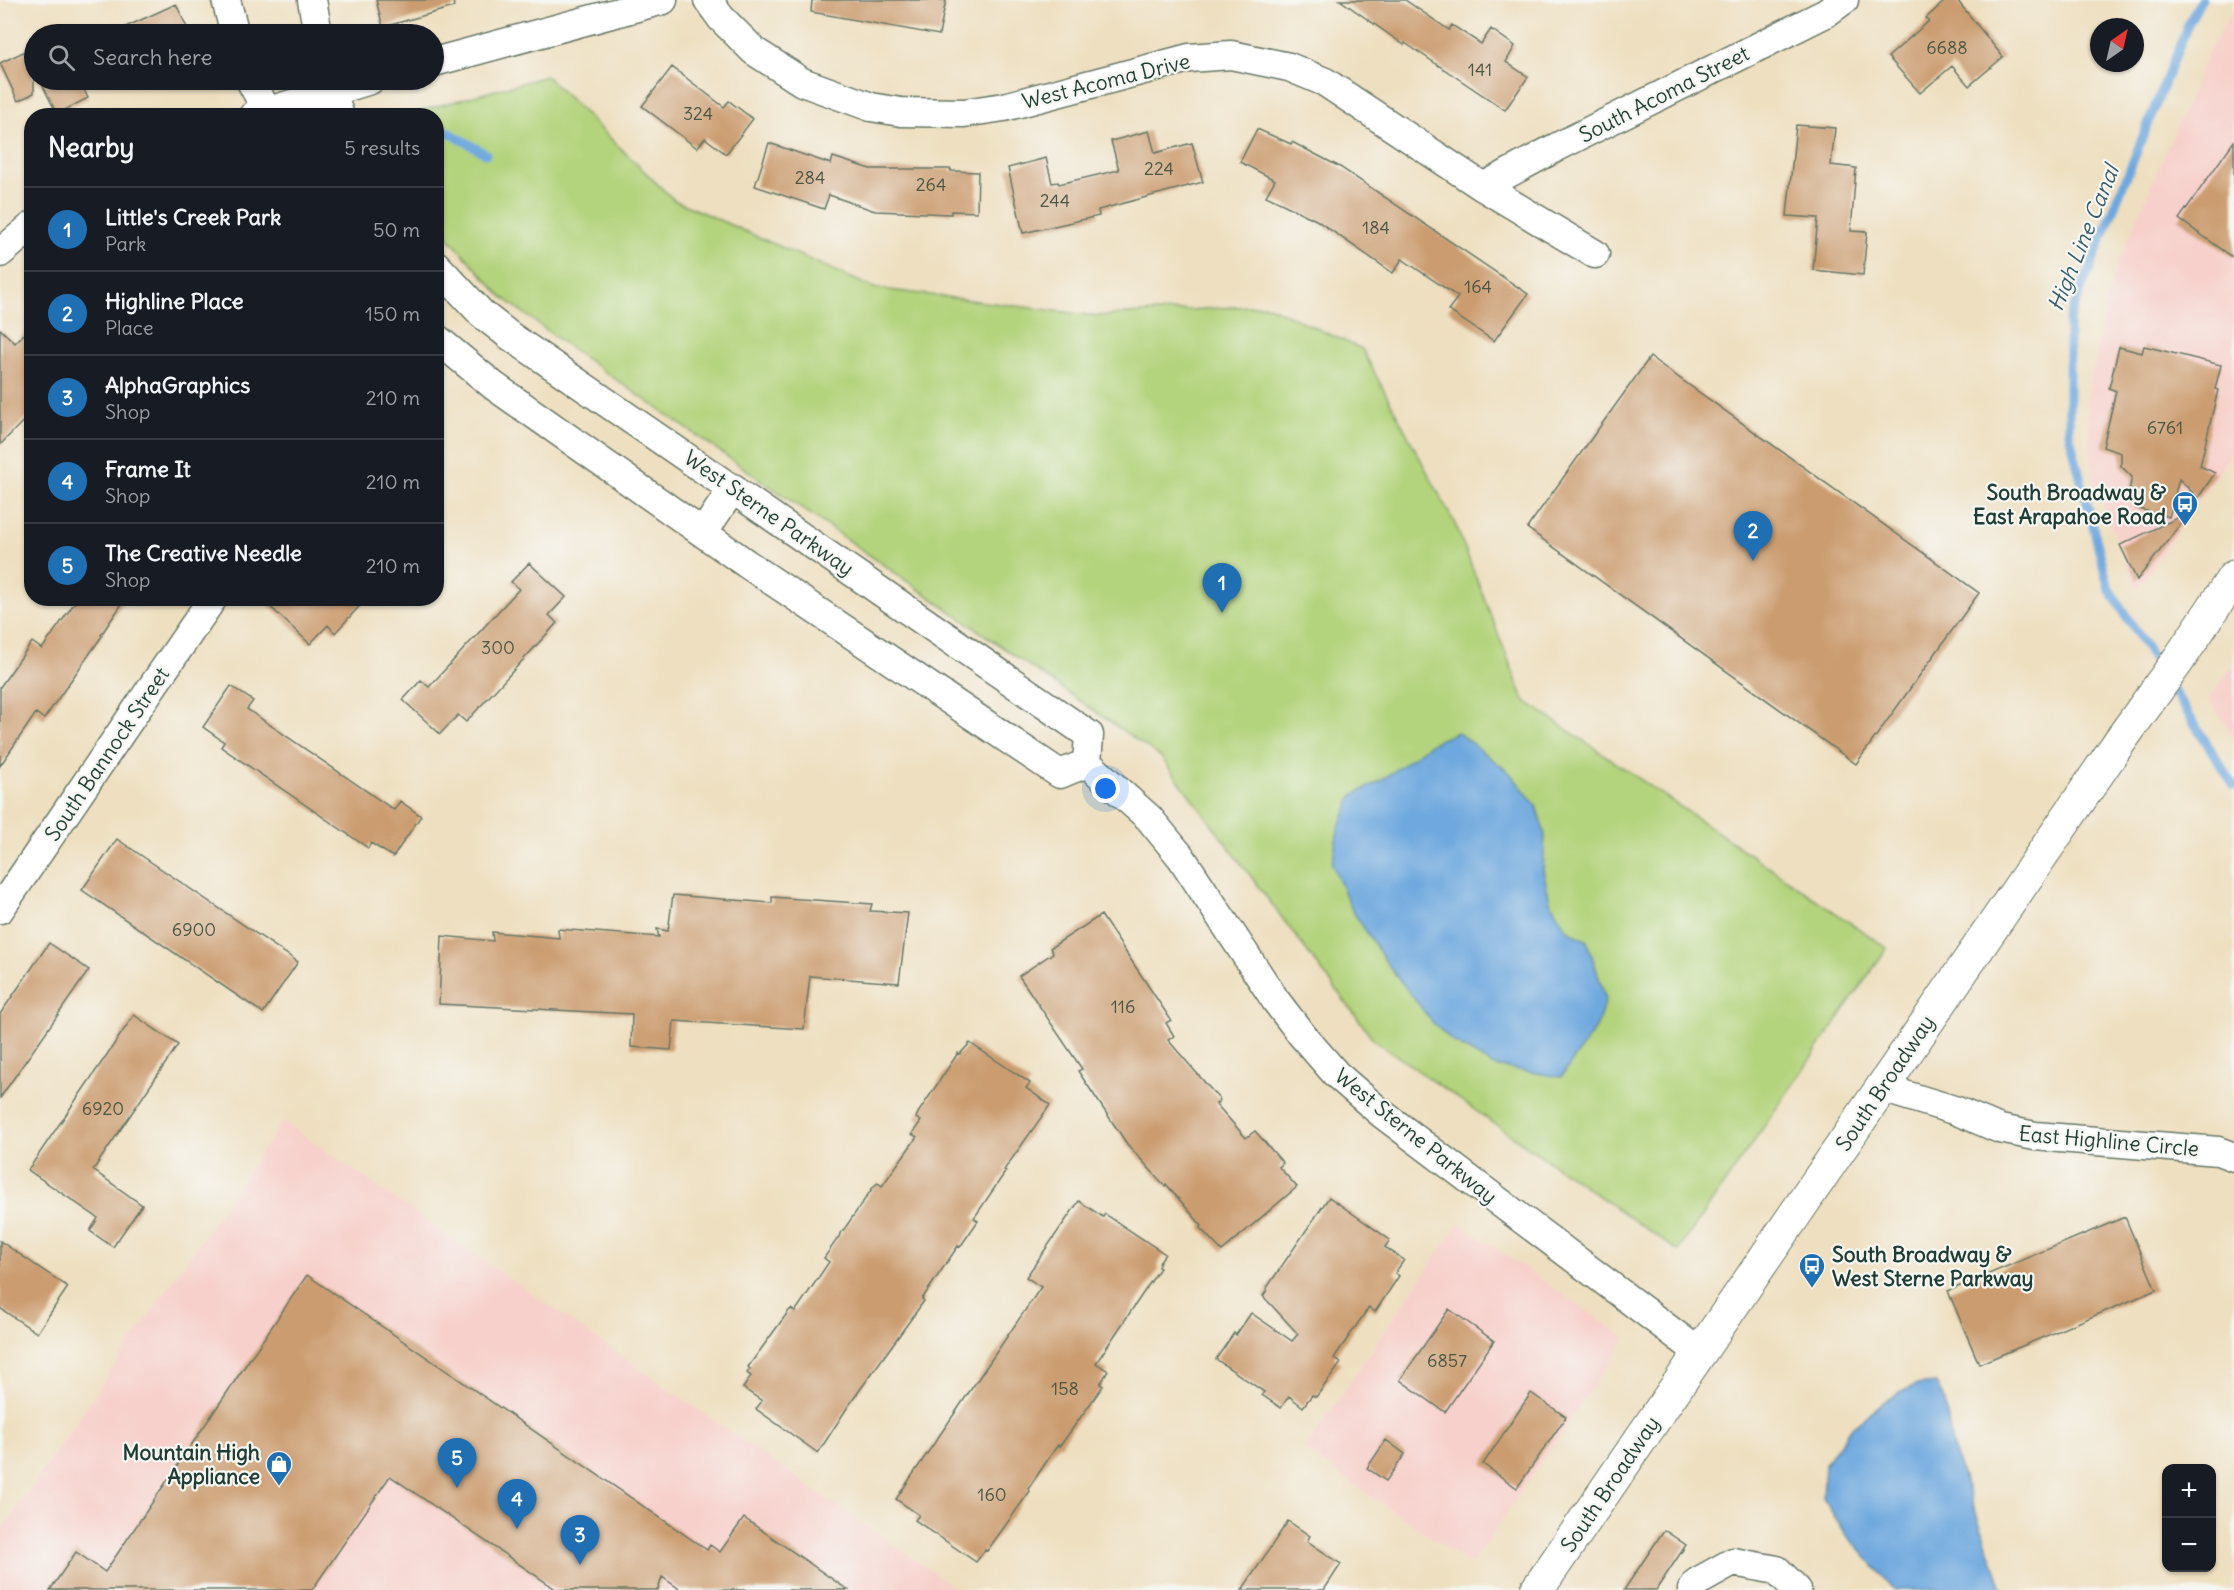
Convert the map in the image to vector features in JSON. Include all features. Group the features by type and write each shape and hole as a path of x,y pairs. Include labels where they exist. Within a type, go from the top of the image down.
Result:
{"main road":[{"name":"South Broadway","path":"1537,1590 2234,577"}],"street":[{"path":"226,0 233,24"},
{"path":"312,0 316,24"},
{"path":"444,59 663,0"},
{"name":"West Acoma Drive","path":"708,0 721,18 754,51 802,82 871,106 901,112 964,113 1004,107 1189,58 1231,56 1289,67 1325,82 1483,187 1595,254"},
{"name":"South Acoma Street","path":"1483,187 1557,147 1826,13 1844,0"},
{"path":"254,90 261,108"},
{"path":"285,108 332,95"},
{"path":"0,252 24,232"},
{"name":"West Sterne Parkway","path":"444,274 482,314 510,336 1089,735 1087,763 1149,818 1181,857 1276,1001 1336,1074 1381,1113 1700,1353"},
{"path":"444,345 494,386 703,532 1060,774 1087,763"},
{"path":"703,532 733,488"},
{"name":"South Bannock Street","path":"0,909 208,606"},
{"name":"East Highline Circle","path":"1882,1088 1958,1112 2001,1130 2035,1136 2218,1151 2234,1157"},
{"path":"1692,1590 1697,1582 1733,1562 1777,1570 1797,1590"}],"shaded area":[{"path":"2234,8 2234,450 2137,590 2093,481 2087,399 2112,277 2210,49"},
{"path":"2234,663 2234,737 2209,699"},
{"path":"283,1121 958,1590 0,1590 0,1533"},
{"path":"1459,1223 1626,1338 1471,1565 1304,1450"}],"green space":[{"path":"546,76 674,200 874,288 1096,316 1266,305 1362,349 1456,526 1524,700 1887,948 1678,1251 1374,1040 1161,757 566,345 501,296 444,233 444,108 431,108"}],"water":[{"path":"1457,732 1510,773 1536,805 1545,835 1543,870 1550,901 1566,929 1587,941 1606,999 1596,1028 1561,1077 1494,1066 1453,1042 1433,1023 1388,965 1352,910 1332,864 1338,830 1353,795 1382,780 1432,743"},
{"path":"1936,1383 1945,1402 1952,1445 2003,1590 1895,1590 1846,1534 1823,1498 1825,1464 1852,1427 1885,1401 1915,1385"}],"building":[{"path":"376,0 453,0 454,7 394,24 382,24"},
{"path":"812,0 946,0 939,35 811,12"},
{"path":"1340,0 1405,0 1449,30 1452,25 1481,44 1491,29 1515,46 1506,62 1528,77 1505,110 1405,43 1404,45"},
{"path":"1946,0 1957,0 2003,57 1969,86 1952,66 1920,93 1888,57 1929,21 1926,18"},
{"path":"176,4 185,24 132,24"},
{"path":"24,52 24,90 34,90 34,93 18,101 0,63"},
{"path":"672,67 724,107 729,101 753,119 726,154 705,138 697,148 642,106"},
{"path":"45,90 84,90 88,98 69,108 54,108"},
{"path":"1796,125 1835,128 1831,165 1856,168 1851,231 1867,232 1863,275 1813,270 1818,218 1787,216"},
{"path":"1257,129 1291,144 1292,142 1340,167 1528,294 1494,341 1448,310 1458,297 1402,259 1393,273 1316,220 1266,196 1275,180 1240,162"},
{"path":"1149,131 1155,153 1192,143 1203,182 1098,210 1099,216 1023,233 1008,168 1046,158 1052,183 1058,182 1059,184 1119,170 1111,141"},
{"path":"2234,141 2234,258 2179,219"},
{"path":"769,143 831,164 833,157 870,169 951,169 951,171 978,172 977,212 951,211 951,214 875,211 829,195 824,209 755,186"},
{"path":"0,329 15,343 24,334 24,420 0,445"},
{"path":"2144,346 2221,365 2215,389 2218,390 2200,466 2215,473 2198,498 2179,479 2169,517 2135,508 2137,503 2127,500 2132,477 2121,466 2121,453 2103,447 2116,391 2109,388 2119,347 2142,353"},
{"path":"1650,357 1979,593 1856,764 1527,528"},
{"path":"2190,512 2137,580 2120,545"},
{"path":"529,563 566,597 549,615 557,623 466,722 458,715 440,734 403,700 421,680 429,687 519,589 511,582"},
{"path":"72,606 121,606 44,719 36,713 0,766 0,687 32,642 42,649"},
{"path":"270,606 360,606 335,633 328,625 310,644"},
{"path":"231,686 253,701 247,709 394,810 400,801 421,816 393,857 371,843 368,848 221,747 224,742 203,727"},
{"path":"117,839 298,962 263,1013 82,890"},
{"path":"673,895 772,903 772,897 872,904 870,911 908,913 899,983 810,976 804,1029 674,1021 671,1050 631,1047 632,1014 439,1004 442,936 493,941 492,932 559,938 558,929 659,937 657,929 668,931"},
{"path":"1101,915 1171,1020 1166,1023 1174,1036 1168,1040 1220,1100 1216,1104 1246,1138 1255,1131 1283,1163 1279,1167 1297,1187 1222,1251 1200,1228 1202,1226 1166,1184 1165,1186 1127,1144 1078,1071 1082,1069 1019,976 1053,953 1050,948"},
{"path":"49,943 89,970 0,1098 0,1014"},
{"path":"134,1015 178,1045 93,1170 142,1205 113,1247 90,1231 98,1218 28,1170"},
{"path":"970,1043 1030,1083 1026,1088 1050,1105 1004,1170 1006,1171 974,1218 978,1221 960,1247 958,1246 922,1299 924,1301 849,1405 818,1453 756,1409 762,1401 743,1388 751,1376 747,1373 750,1369 748,1367 788,1312 791,1309 795,1312 829,1262 824,1258 874,1186 878,1183 882,1186 917,1137 912,1134 921,1121 916,1118 918,1113 958,1053 960,1054"},
{"path":"1329,1197 1390,1240 1385,1247 1404,1260 1395,1273 1399,1276 1375,1312 1369,1307 1334,1358 1341,1363 1316,1397 1312,1395 1303,1407 1289,1396 1281,1408 1262,1395 1264,1392 1216,1359 1251,1313 1292,1341 1298,1334 1263,1296"},
{"path":"1079,1201 1103,1217 1105,1214 1165,1254 1160,1261 1158,1267 1160,1268 1096,1363 1108,1371 1100,1384 1103,1386 1060,1446 1058,1445 1055,1449 1028,1489 1030,1491 987,1551 985,1550 976,1562 915,1520 919,1515 896,1499 1041,1287 1026,1277"},
{"path":"2125,1217 2156,1290 1979,1364 1948,1291"},
{"path":"0,1241 68,1287 37,1333 0,1308"},
{"path":"307,1275 707,1550 710,1545 720,1552 744,1518 848,1590 681,1590 662,1577 658,1590 557,1590 390,1476 312,1590 50,1590 76,1552 105,1572"},
{"path":"1449,1309 1494,1341 1445,1412 1400,1380"},
{"path":"1531,1393 1566,1417 1517,1488 1483,1464"},
{"path":"1386,1440 1405,1454 1386,1481 1367,1468"},
{"path":"1288,1521 1310,1536 1307,1541 1341,1564 1324,1590 1242,1590"},
{"path":"1664,1530 1686,1545 1656,1590 1624,1590"}],"waterway":[{"name":"High Line Canal","path":"2162,672 2109,589 2069,433 2069,320 2189,22 2201,0"},
{"path":"444,130 486,154"},
{"name":"High Line Canal","path":"2169,684 2234,786"}],"place":[{"name":"South Broadway & East Arapahoe Road","path":"2185,527"},
{"name":"Highline Place","path":"1753,561"},
{"name":"Little's Creek Park","path":"1222,613"},
{"name":"South Broadway & West Sterne Parkway","path":"1812,1289"},
{"name":"Mountain High Appliance","path":"279,1487"},
{"name":"The Creative Needle","path":"457,1488"},
{"name":"Frame It","path":"517,1529"},
{"name":"AlphaGraphics","path":"580,1565"}]}
